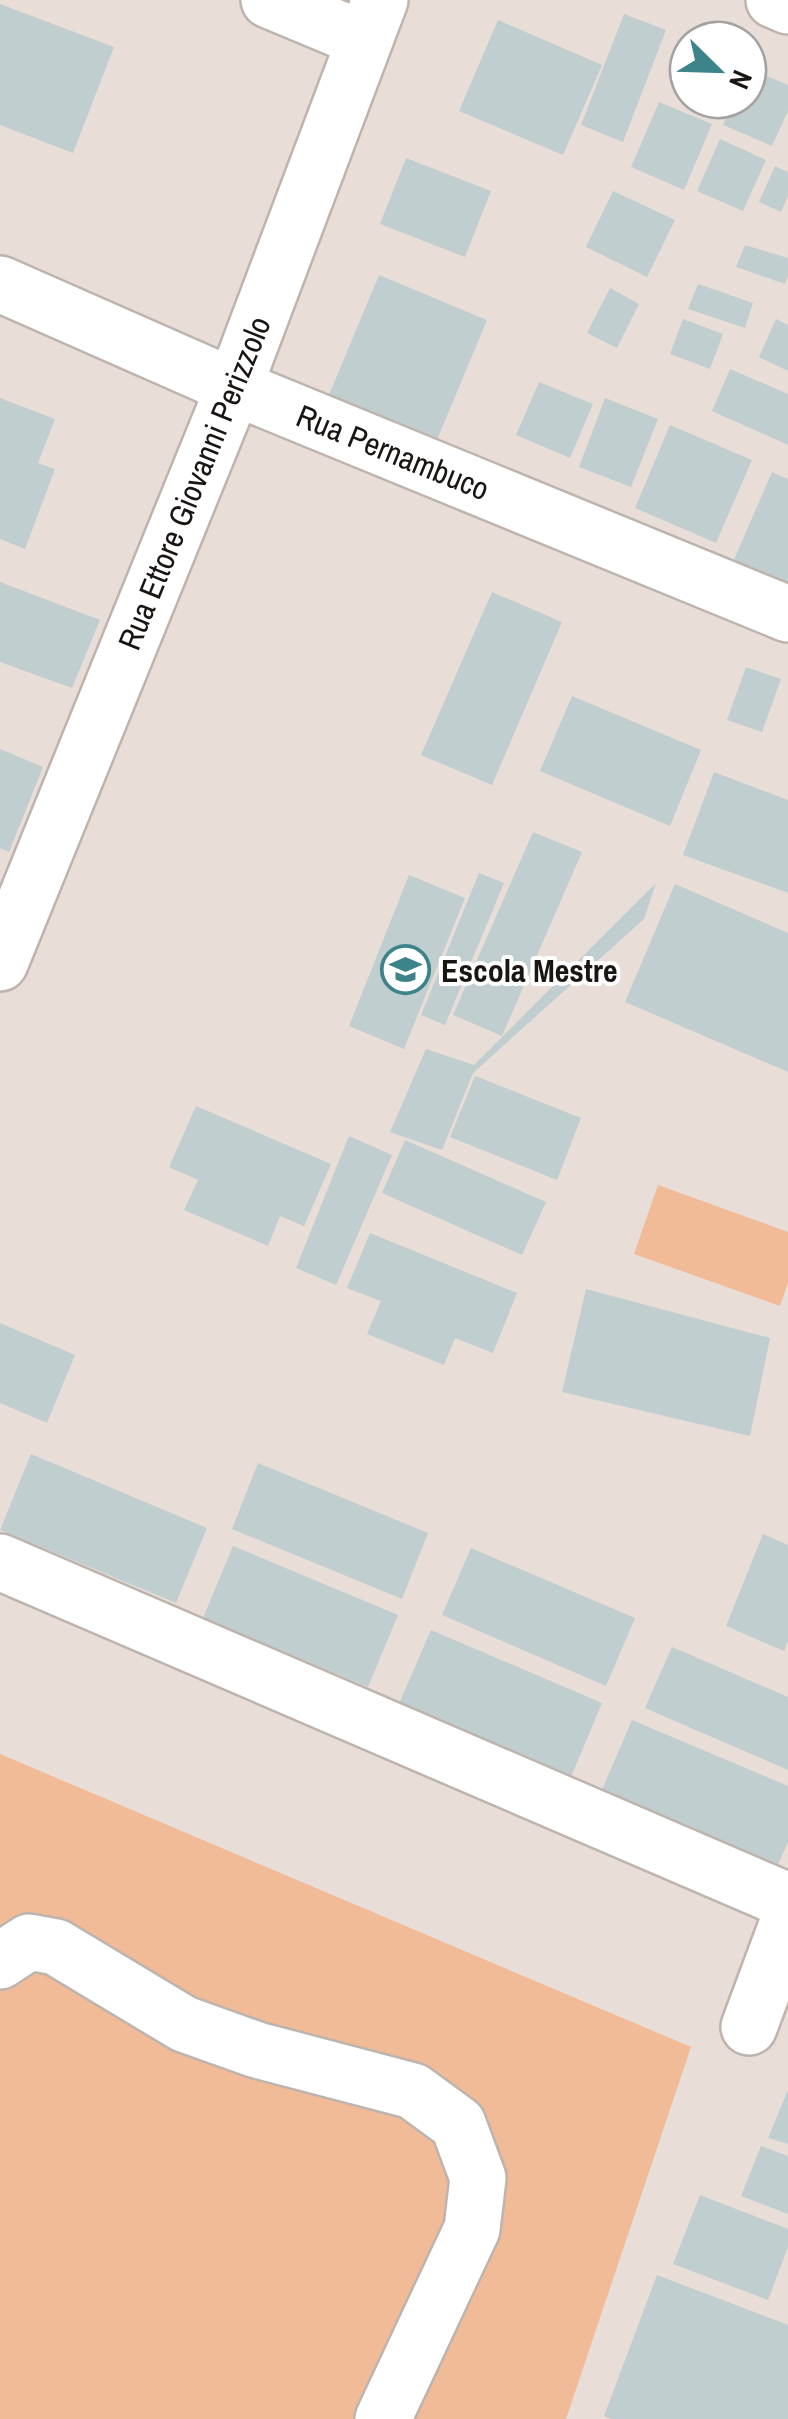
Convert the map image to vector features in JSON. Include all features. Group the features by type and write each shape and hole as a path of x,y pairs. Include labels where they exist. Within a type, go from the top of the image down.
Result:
{"street":[{"path":"269,0 372,20"},
{"path":"774,0 788,6"},
{"name":"Rua Ettore Giovanni Perizzolo","path":"0,963 234,387 372,20"},
{"name":"Rua Pernambuco","path":"0,284 234,387 788,614"},
{"path":"0,1562 788,1901"},
{"path":"749,2028 788,1922"},
{"path":"0,1961 29,1942 56,1947 184,2024 258,2050 414,2091 458,2124 478,2178 472,2229 383,2419"}],"shaded area":[{"path":"658,1185 788,1232 788,1283 780,1306 634,1254"},
{"path":"0,1754 691,2047 566,2419 0,2419"}],"building":[{"path":"0,4 114,47 73,153 0,125"},
{"path":"624,14 666,30 623,142 581,125"},
{"path":"498,20 602,65 563,155 459,111"},
{"path":"768,76 788,85 788,111 772,146 723,125 725,120 768,120"},
{"path":"659,102 668,106 668,120 702,120 712,124 684,190 631,167"},
{"path":"720,139 766,160 743,211 697,191"},
{"path":"406,158 491,191 465,257 380,224"},
{"path":"775,166 788,172 788,196 781,212 759,202"},
{"path":"613,191 675,220 647,277 586,247"},
{"path":"745,245 788,258 785,284 736,267"},
{"path":"379,275 487,320 429,459 321,414"},
{"path":"698,284 753,303 745,328 688,309"},
{"path":"610,288 639,304 617,348 587,333"},
{"path":"683,319 723,334 710,369 670,354"},
{"path":"776,319 788,325 788,371 759,357"},
{"path":"730,369 788,394 788,445 712,411"},
{"path":"539,382 593,404 570,458 516,435"},
{"path":"0,398 55,419 38,463 55,469 25,549 0,539"},
{"path":"605,398 658,419 631,487 579,467"},
{"path":"670,425 752,460 716,543 635,508"},
{"path":"772,472 788,479 788,585 733,562"},
{"path":"0,582 100,620 72,688 0,662"},
{"path":"492,592 562,622 492,785 421,755"},
{"path":"746,667 781,679 762,732 727,720"},
{"path":"572,696 701,750 670,826 540,771"},
{"path":"0,749 43,767 9,852 0,848"},
{"path":"714,772 788,800 788,893 683,855"},
{"path":"533,832 582,852 502,1036 453,1015"},
{"path":"479,873 504,883 445,1025 421,1015"},
{"path":"409,875 465,898 404,1049 349,1026"},
{"path":"656,883 644,919 473,1073 442,1150 390,1132 426,1049 474,1065"},
{"path":"675,884 788,933 788,1072 625,1002"},
{"path":"475,1076 581,1118 557,1180 450,1137"},
{"path":"196,1106 331,1164 304,1226 280,1216 268,1246 184,1210 198,1180 169,1167"},
{"path":"349,1136 392,1155 336,1285 296,1268"},
{"path":"405,1140 546,1202 522,1255 382,1193"},
{"path":"370,1233 517,1293 493,1353 455,1338 444,1365 367,1334 381,1301 347,1288"},
{"path":"586,1289 770,1338 750,1436 562,1392"},
{"path":"0,1323 75,1355 47,1423 0,1403"},
{"path":"31,1454 207,1528 176,1603 0,1530"},
{"path":"258,1463 428,1533 402,1599 232,1529"},
{"path":"763,1534 788,1545 788,1641 784,1651 726,1626"},
{"path":"233,1546 398,1615 368,1687 203,1618"},
{"path":"471,1548 635,1618 606,1686 442,1615"},
{"path":"431,1630 602,1703 570,1779 398,1706"},
{"path":"672,1647 788,1697 788,1770 645,1708"},
{"path":"632,1720 788,1786 788,1842 774,1874 598,1799"},
{"path":"788,2090 788,2144 768,2138"},
{"path":"761,2146 788,2156 788,2214 741,2196"},
{"path":"700,2195 788,2229 788,2247 768,2300 673,2264"},
{"path":"657,2275 788,2325 788,2419 604,2416"}],"place":[{"name":"Escola Mestre","path":"406,970"}]}
